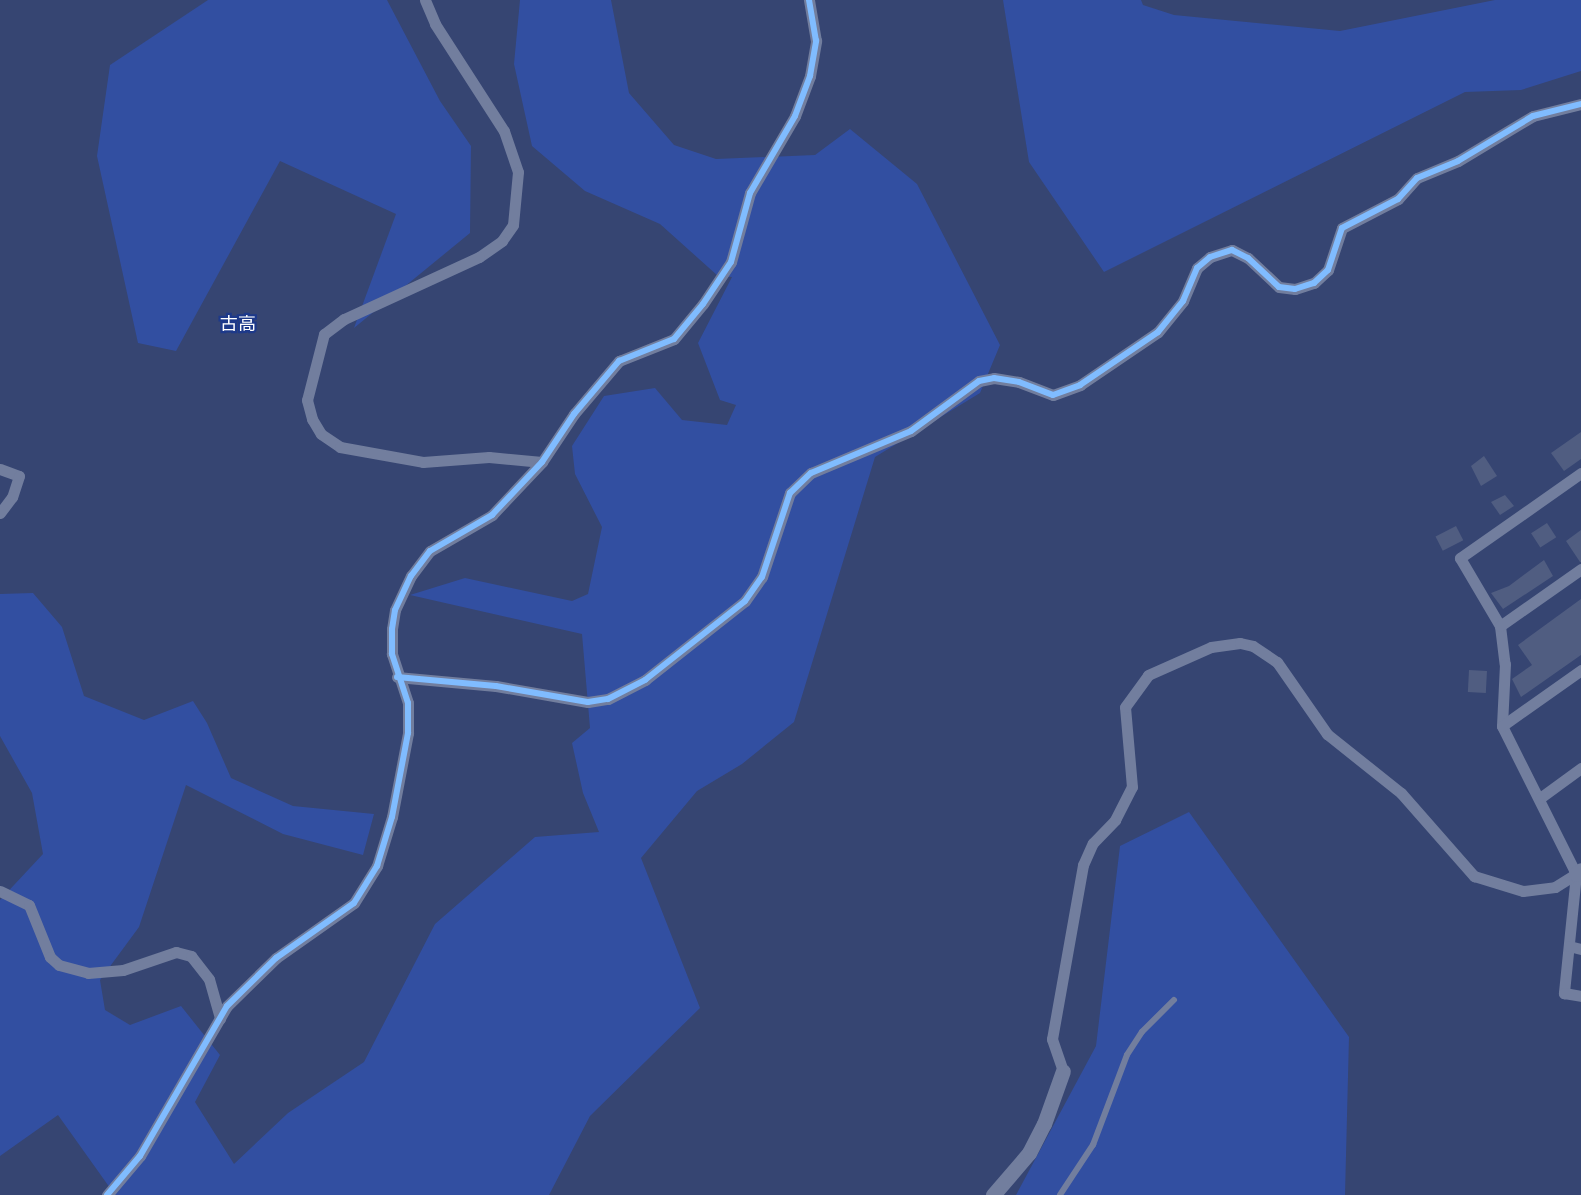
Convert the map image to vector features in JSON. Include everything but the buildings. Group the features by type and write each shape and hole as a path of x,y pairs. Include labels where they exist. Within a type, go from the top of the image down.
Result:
{"street":[{"path":"425,0 435,24 504,131 518,172 513,225 502,241 479,257 344,319 324,334 307,400 312,419 321,434 340,447 423,462 489,457 542,462"},
{"path":"108,1195 140,1156 220,1018 276,958 354,903 377,866 392,817 408,733 408,703 397,677 392,629 395,610 411,576 430,551 492,515 542,462 574,414 619,361 674,339 704,304 731,262 750,193 795,116 810,76 816,41 809,0"},
{"path":"397,677 496,686 588,702 608,699 645,680 745,601 762,577 790,493 811,474 911,431 979,380 994,378 1019,382 1053,395 1080,385 1158,332 1183,301 1197,268 1210,257 1232,250 1248,258 1279,287 1295,289 1314,283 1328,270 1342,228 1398,199 1416,178 1458,161 1533,116 1581,104"},
{"path":"0,469 18,476 12,497 0,513"},
{"path":"1581,472 1460,558 1500,626 1505,664 1502,726 1579,872 1564,992 1581,996"},
{"path":"1500,626 1581,569"},
{"path":"993,1195 1028,1153 1044,1124 1063,1071 1052,1039 1082,865 1092,843 1114,820 1132,787 1125,707 1148,675 1211,647 1240,643 1253,646 1277,662 1327,734 1401,793 1474,876 1523,891 1555,887 1579,872"},
{"path":"1502,726 1581,670"},
{"path":"1540,798 1581,768"},
{"path":"0,891 29,905 50,958 58,965 88,972 122,970 176,952 190,956 209,979 220,1018"},
{"path":"1569,946 1581,949"}],"lane":[{"path":"1060,1195 1093,1145 1128,1054 1142,1032 1174,1000"}],"shaded area":[{"path":"208,0 387,0 440,101 471,146 470,233 354,328 396,214 280,161 176,351 138,343 97,156 110,65"},
{"path":"520,0 611,0 629,93 674,145 716,159 815,155 850,129 917,184 1000,345 980,393 875,457 794,722 742,764 697,791 641,858 700,1008 590,1116 549,1195 115,1195 58,1115 0,1156 0,900 43,854 32,793 0,736 0,594 33,593 62,627 84,696 144,720 193,701 207,723 231,778 293,806 374,814 363,855 283,834 186,785 139,927 100,980 105,1010 130,1025 181,1006 220,1055 195,1102 234,1164 288,1113 364,1062 435,924 535,837 599,832 583,793 572,743 590,728 582,634 410,595 465,578 572,601 588,594 602,527 575,474 572,446 604,396 655,388 682,420 727,425 736,405 720,400 698,343 732,277 718,276 660,224 585,191 532,146 514,64"},
{"path":"1003,0 1141,0 1143,5 1174,15 1340,31 1495,0 1581,0 1581,71 1521,90 1465,92 1104,272 1029,162"},
{"path":"1189,812 1349,1037 1345,1195 1016,1195 1096,1046 1120,846"}],"cycle path":[{"path":"107,1195 140,1156 227,1006 276,958 354,903 377,866 392,817 408,733 408,703 392,654 392,629 395,610 411,576 430,551 492,515 542,462 574,414 619,361 674,339 703,304 731,262 750,193 795,116 810,76 816,41 809,0"},
{"path":"397,677 496,686 588,702 608,699 645,680 745,601 762,577 790,493 811,473 911,431 979,381 994,378 1019,382 1053,395 1080,385 1158,332 1183,301 1197,268 1210,257 1232,250 1248,258 1279,287 1295,289 1314,283 1328,270 1342,228 1398,199 1417,178 1458,161 1533,116 1581,104"}],"district":[{"name":"古高","path":"238,325"}]}
